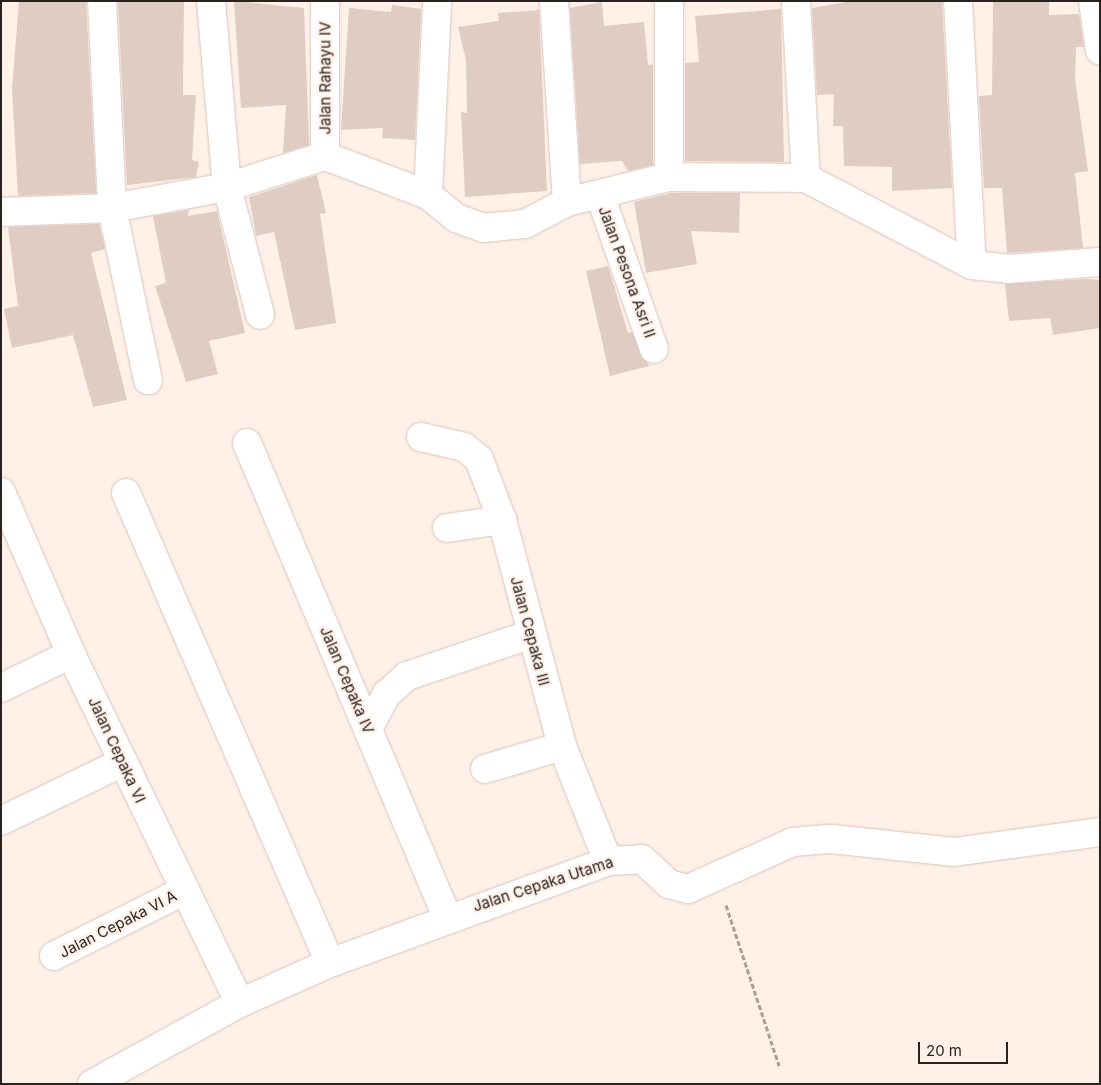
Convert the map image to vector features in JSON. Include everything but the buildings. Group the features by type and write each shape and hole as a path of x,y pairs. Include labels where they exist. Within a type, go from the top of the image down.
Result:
{"street":[{"path":"102,1 112,208 148,380"},
{"path":"211,1 227,187 260,315"},
{"name":"Jalan Rahayu IV","path":"325,1 325,156"},
{"path":"428,196 437,1"},
{"path":"554,1 567,202"},
{"path":"669,177 670,1"},
{"path":"796,1 806,178"},
{"path":"958,1 972,265"},
{"path":"1092,1 1100,51"},
{"path":"1,212 112,208 227,187 325,156 428,196 456,218 483,228 525,224 567,202 669,177 806,178 972,265 1008,269 1100,262"},
{"name":"Jalan Pesona Asri II","path":"600,195 654,349"},
{"name":"Jalan Cepaka III","path":"421,437 473,452 502,520 529,635 562,746 608,860"},
{"name":"Jalan Cepaka IV","path":"246,443 447,917"},
{"name":"Jalan Cepaka VI","path":"1,492 8,528 123,762 183,891 240,1004"},
{"path":"126,492 330,963"},
{"path":"448,528 502,520"},
{"path":"368,729 387,694 407,676 529,635"},
{"path":"1,688 70,654"},
{"path":"485,769 562,746"},
{"path":"1,821 123,762"},
{"name":"Jalan Cepaka Utama","path":"92,1084 240,1004 330,963 447,917 608,860 642,859 677,889 688,889 793,842 831,839 954,852 1100,832"},
{"name":"Jalan Cepaka VI A","path":"54,956 183,891"}],"path":[{"path":"716,876 779,1065"}]}
